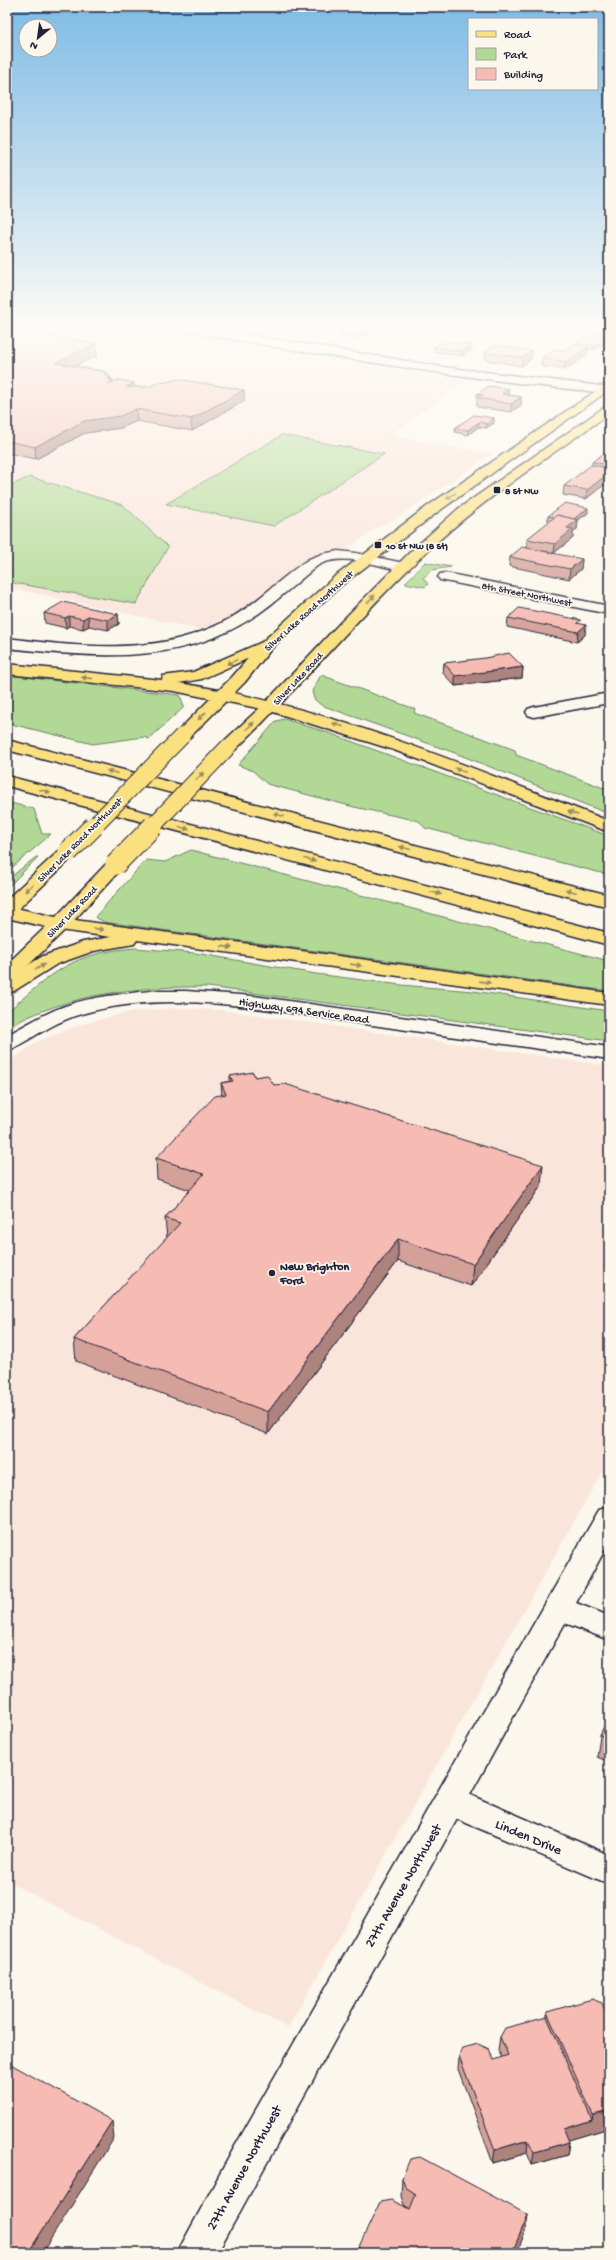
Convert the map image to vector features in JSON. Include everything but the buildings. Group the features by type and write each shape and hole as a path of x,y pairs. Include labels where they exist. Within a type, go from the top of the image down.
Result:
{"main road":[{"name":"Silver Lake Road Northwest","path":"7,909 68,852 223,696 267,644 365,560 434,508 546,430"},
{"name":"Silver Lake Road","path":"7,975 60,924 228,747 271,706 403,567 462,512 577,430"},
{"path":"114,680 192,678 225,665 267,644"},
{"path":"7,669 114,680 223,696 271,706 353,730 609,827"},
{"path":"7,745 609,901"},
{"path":"7,781 609,939"},
{"path":"7,912 60,924 609,999"},
{"path":"7,987 50,960 90,946 147,936"}],"street":[{"path":"7,643 98,651 145,649 195,640 236,622 312,563 321,558 336,556 403,567"},
{"name":"8th Street Northwest","path":"445,577 609,610"},
{"path":"534,712 609,698"},
{"name":"Highway 694 Service Road","path":"7,1044 44,1023 80,1008 128,999 198,996 265,1004 609,1053"},
{"name":"27th Avenue Northwest","path":"196,2253 277,2106 560,1609 609,1517"},
{"path":"560,1609 609,1628"},
{"name":"Linden Drive","path":"450,1801 609,1870"}],"shaded area":[{"path":"7,430 396,430 389,435 492,454 401,515 378,527 344,551 317,553 228,620 207,631 7,587"},
{"path":"175,1008 223,1010 609,1066 609,1460 288,2028 7,1881 7,1063 37,1042 76,1026 129,1012"}],"green space":[{"path":"282,435 384,454 274,526 166,504"},
{"path":"30,477 123,505 168,547 136,604 7,582 7,487"},
{"path":"425,562 451,567 432,570 423,578 428,584 425,587 405,583"},
{"path":"7,675 180,695 184,707 149,739 144,737 93,744 7,723"},
{"path":"321,675 415,709 414,713 515,750 516,755 609,790 609,814 455,753 321,705 314,699 312,691"},
{"path":"284,719 326,732 609,836 609,875 425,828 419,821 354,807 267,784 253,771 238,765 276,721"},
{"path":"7,802 34,809 42,834 51,834 7,872"},
{"path":"191,850 609,961 609,991 104,922 95,917 146,860 165,862"},
{"path":"38,857 7,888 7,880"},
{"path":"135,948 195,953 316,974 401,985 473,991 609,1011 609,1041 208,987 130,990 79,999 30,1016 7,1028 7,1012 51,975 79,960 95,954"}],"place":[{"name":"8 St Nw","path":"497,490"},
{"name":"10 St Nw (8 St)","path":"378,545"},
{"name":"New Brighton Ford","path":"272,1273"}]}
